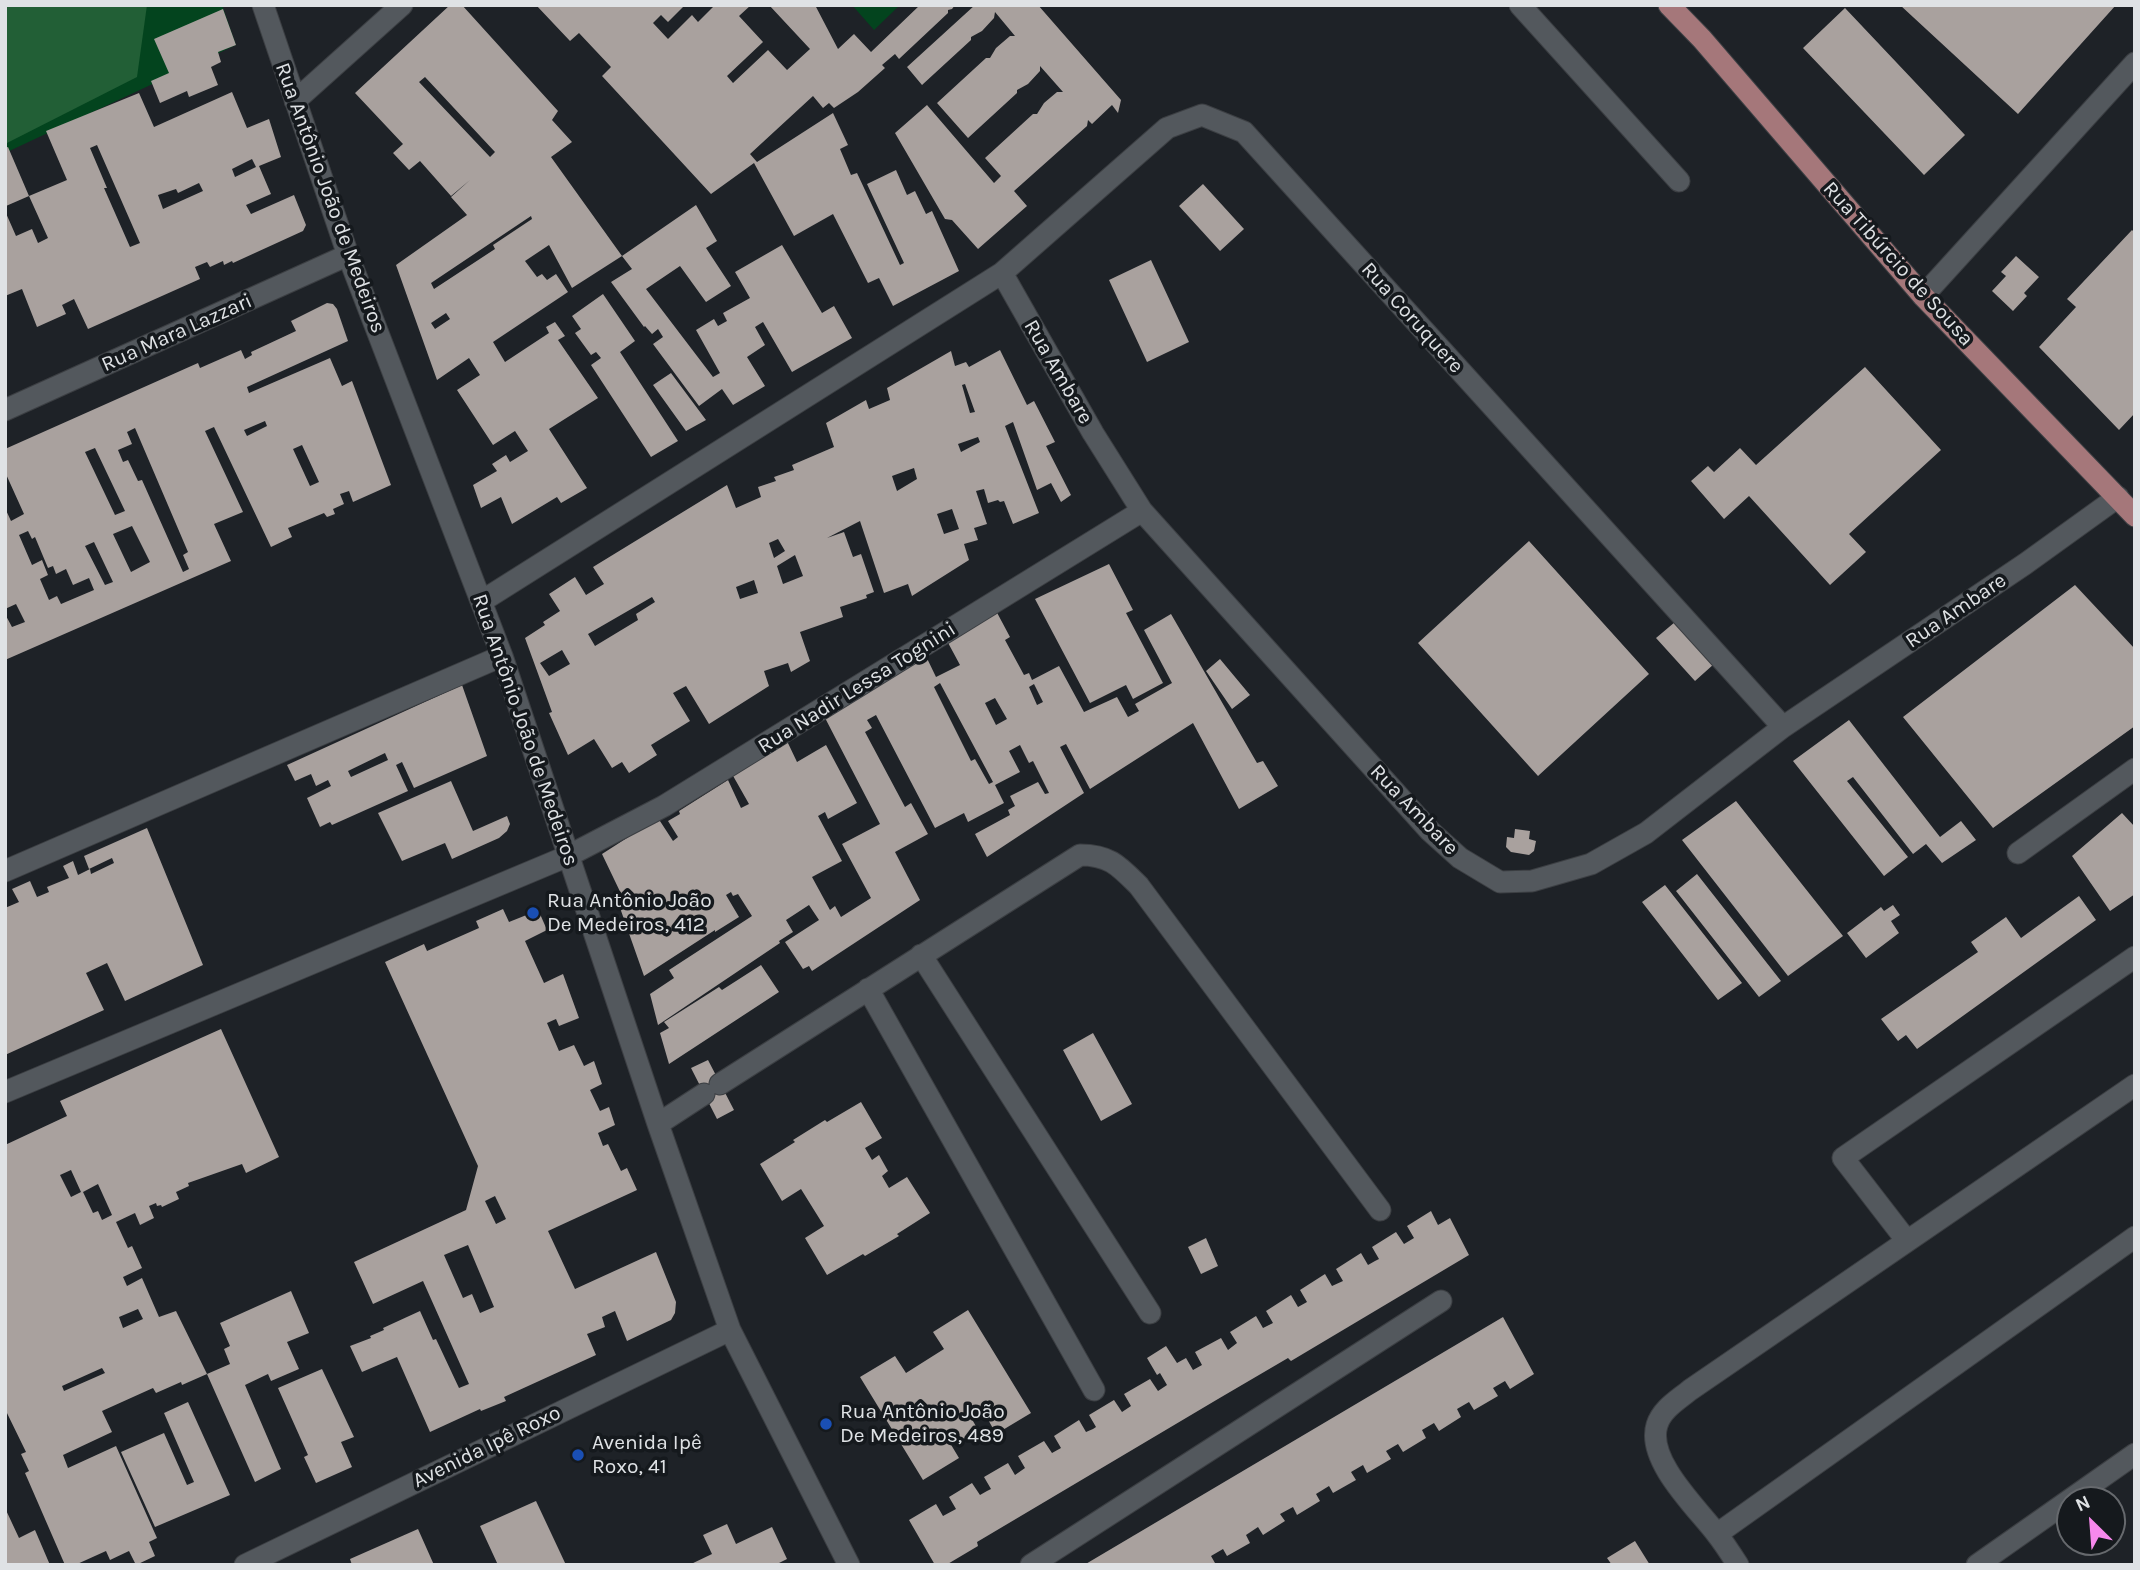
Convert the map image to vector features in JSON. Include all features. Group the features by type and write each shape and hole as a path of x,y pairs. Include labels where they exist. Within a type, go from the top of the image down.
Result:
{"main road":[{"name":"Rua Tibúrcio de Sousa","path":"1669,5 1702,39 1923,296 2135,516"}],"street":[{"name":"Rua Antônio João de Medeiros","path":"263,5 348,255 502,656 657,1124 730,1330 849,1565"},
{"path":"295,101 402,5"},
{"path":"1520,5 1679,181"},
{"path":"1923,296 2135,63"},
{"name":"Rua Coruquere","path":"1002,273 1167,128 1202,115 1244,132 1783,727"},
{"name":"Rua Mara Lazzari","path":"5,410 348,255"},
{"path":"482,601 1002,273"},
{"name":"Rua Ambare","path":"1002,273 1093,433 1142,511 1430,831 1460,858 1500,882 1532,881 1591,864 1646,833 1783,727 2025,564 2118,497"},
{"name":"Rua Nadir Lessa Tognini","path":"5,1092 568,856 664,806 1142,511"},
{"path":"5,872 502,656"},
{"path":"2018,853 2135,769"},
{"path":"657,1124 1080,855 1097,855 1118,866 1139,886 1380,1210"},
{"path":"921,955 1150,1312"},
{"path":"1907,1241 1843,1158 2135,957"},
{"path":"868,989 1094,1390"},
{"path":"1738,1565 1662,1461 1656,1427 1664,1412 1690,1390 2135,1085"},
{"path":"1717,1534 2135,1237"},
{"path":"1031,1565 1441,1301"},
{"name":"Avenida Ipê Roxo","path":"244,1565 730,1330"},
{"path":"1978,1565 2135,1454"}],"green space":[{"path":"5,5 222,5 236,45 5,153"},
{"path":"5,5 147,5 137,77 5,144"},
{"path":"852,5 900,5 874,30"}],"building":[{"path":"450,5 462,5 558,111 552,120 572,142 551,157 622,256 572,288 549,245 525,261 537,277 542,274 547,280 556,274 568,292 493,342 505,362 549,333 546,327 555,322 565,336 558,340 598,398 549,429 587,488 561,503 557,497 512,524 501,497 481,508 473,485 497,471 492,464 506,455 510,462 528,451 515,431 493,445 457,390 480,375 469,358 437,380 396,265 467,215 451,197 470,180 451,196 420,161 409,170 393,153 403,144 355,93","holes":["425,77 495,152 490,157 419,82","531,216 532,219 493,245 495,249 434,289 431,283","446,313 450,319 435,329 431,323"]},
{"path":"536,5 685,5 668,22 661,15 653,23 668,39 692,15 698,22 715,5 751,5 739,16 763,42 727,76 733,83 768,50 787,70 810,49 769,5 815,5 838,49 854,34 871,52 920,5 955,5 899,59 895,54 882,65 885,68 858,92 834,108 829,103 823,108 813,96 750,154 757,162 833,113 848,145 840,149 851,175 857,173 900,265 904,263 867,184 896,170 907,195 915,191 926,214 932,211 959,271 893,306 879,278 868,283 833,214 794,236 754,163 711,194 602,76 611,67 579,33 570,41"},
{"path":"975,5 1038,5 1121,100 1118,113 1112,105 1092,124 1088,120 1087,126 1014,191 1027,206 978,249 952,220 945,219 895,133 927,105 994,183 1001,176 985,158 1033,114 1037,114 1044,103 1057,92 1063,92 1040,66 1040,71 1028,84 1017,90 1017,93 968,138 937,103 986,58 990,58 996,48 1010,36 1015,36 995,12 994,18 982,31 971,37 971,40 922,85 907,67"},
{"path":"1900,5 2116,5 2018,114"},
{"path":"1845,8 1965,135 1924,175 1803,48"},
{"path":"223,9 236,45 218,52 221,62 211,67 218,85 189,97 187,91 160,103 151,81 169,73 154,39"},
{"path":"232,92 247,128 269,119 281,157 259,166 271,194 246,205 251,214 294,195 306,225 303,231 233,263 232,261 224,265 223,261 210,267 207,262 195,267 200,279 88,329 74,299 62,305 66,314 37,327 22,289 5,296 5,211 16,236 32,229 38,243 48,238 29,196 67,180 46,131 139,93 154,127","holes":["97,145 140,243 130,247 90,148","252,159 256,167 235,177 232,169","199,183 203,191 163,209 158,195 176,189 178,193"]},
{"path":"8,147 29,196 6,206 5,148"},
{"path":"1203,184 1244,229 1220,251 1179,206"},
{"path":"696,205 717,241 706,248 731,286 706,302 680,266 646,289 713,377 720,373 696,330 714,319 718,326 727,321 723,313 750,298 735,272 782,245 822,313 834,306 852,338 792,372 763,322 755,327 765,345 747,357 765,386 733,405 722,389 699,406 653,344 663,337 658,329 652,334 644,327 611,282 632,269 622,256"},
{"path":"2132,230 2135,233 2135,413 2119,430 2039,347 2076,307 2067,299"},
{"path":"2016,256 2039,277 2024,293 2027,296 2013,311 1992,291 2006,276 2001,272"},
{"path":"1151,260 1189,342 1147,362 1109,280"},
{"path":"603,294 635,341 620,352 678,441 651,457 591,365 601,358 596,352 591,355 575,333 581,329 572,316"},
{"path":"327,303 333,304 348,341 247,387 249,393 330,358 342,386 352,381 391,485 353,502 349,491 340,494 344,504 333,509 335,514 327,517 324,513 288,528 292,537 271,547 214,427 205,431 243,512 214,524 231,561 5,660 5,614 12,627 25,622 16,604 5,609 5,508 11,521 24,514 5,472 5,449 198,363 200,368 241,350 245,359 252,355 251,352 296,331 291,321","holes":["265,421 267,426 247,436 244,430","135,428 188,552 183,555 189,569 183,572 142,480 138,481 128,460 123,462 118,450 132,444 127,432","302,445 319,482 310,486 293,449","95,448 125,511 115,515 85,452","132,526 150,562 131,572 113,534","28,531 32,539 35,537 48,568 53,566 56,574 66,569 73,585 89,578 94,590 61,604 57,596 49,600 40,579 48,575 42,560 32,565 19,535","94,542 113,582 105,585 85,546"]},
{"path":"1000,350 1027,405 1034,401 1055,442 1046,446 1071,495 1061,502 1051,483 1037,490 1013,422 1005,426 1039,513 1013,524 1004,501 988,503 984,489 976,491 987,524 974,528 978,540 964,544 969,560 912,596 908,584 884,593 860,521 827,538 844,532 853,557 861,554 874,592 866,595 867,598 840,607 843,617 800,632 810,661 791,672 788,663 764,671 769,686 709,724 686,686 673,693 690,721 651,745 657,755 629,773 622,762 612,768 594,739 568,755 549,713 552,712 525,638 560,611 549,594 575,577 586,595 604,584 593,567 727,485 736,508 761,497 758,487 776,481 774,477 794,470 792,465 834,447 826,423 866,400 869,409 890,400 887,388 951,351 955,366 966,362 969,367","holes":["965,384 975,412 970,413 962,385","978,437 980,442 961,452 958,444","914,468 917,479 897,491 892,476","952,509 959,529 944,534 937,514","778,539 785,551 774,558 769,543","795,555 803,576 783,584 777,566","754,580 758,593 740,599 736,587","652,597 655,602 636,614 638,620 595,646 588,634","562,650 570,664 549,676 540,663"]},
{"path":"1865,367 1941,450 1849,534 1866,552 1830,585 1749,496 1724,519 1691,481 1708,466 1714,472 1740,448 1756,465"},
{"path":"671,373 706,420 686,431 653,385"},
{"path":"1529,541 1649,674 1538,776 1418,643"},
{"path":"1109,564 1133,610 1126,613 1163,683 1133,699 1126,685 1090,703 1035,599"},
{"path":"2075,585 2135,649 2135,726 1993,828 1903,717"},
{"path":"994,607 1010,637 1005,640 1024,675 1029,673 1032,680 1059,666 1084,712 1117,697 1128,717 1139,711 1135,704 1172,683 1144,630 1171,614 1257,763 1263,761 1278,786 1239,809 1193,723 1090,789 1066,744 1060,747 1084,793 987,857 975,834 1010,815 1008,810 1015,806 1010,796 1038,782 1045,794 1049,793 1033,761 1029,763 1020,745 1009,751 1020,772 995,785 1004,803 968,822 964,813 935,828 876,715 867,720 872,728 865,732 905,807 911,803 928,834 895,852 920,900 812,971 809,966 803,969 785,942 819,920 809,905 786,920 793,932 779,941 780,943 658,1025 650,994 674,978 669,970 752,916 738,894 733,896 731,892 726,895 739,917 644,976 619,905 625,902 602,854 658,818 673,841 678,837 668,821 728,780 741,808 749,804 732,774 787,741 797,762 826,745 857,803 828,819 825,812 818,816 842,861 812,877 830,910 835,906 841,917 871,898 842,844 880,824 823,714 923,650 936,677 960,665 946,639","holes":["940,683 993,782 989,784 975,759 971,761 934,687","1034,684 1043,702 1037,705 1029,687","995,698 1007,719 996,725 985,703"]},
{"path":"1675,622 1714,664 1695,681 1656,638"},
{"path":"1220,659 1250,695 1232,709 1206,671"},
{"path":"462,685 487,756 414,788 402,762 396,765 408,791 332,825 330,822 320,827 307,798 331,786 328,780 316,786 311,774 295,781 287,765","holes":["385,753 388,760 351,777 348,771"]},
{"path":"1849,720 1940,837 1961,821 1976,840 1942,863 1926,844 1913,854 1853,777 1847,781 1908,857 1884,876 1793,761"},
{"path":"451,781 473,831 507,816 510,824 507,831 499,838 452,859 445,843 402,861 378,813"},
{"path":"1736,801 1843,936 1788,976 1682,840"},
{"path":"2122,813 2135,827 2135,894 2110,911 2072,856"},
{"path":"147,828 203,965 125,1001 107,963 86,973 104,1010 5,1055 5,908 19,902 12,889 30,881 37,897 49,892 47,887 69,878 63,866 73,861 78,875 90,869 91,874 114,863 112,858 89,869 84,856"},
{"path":"1515,829 1530,831 1529,839 1536,841 1534,851 1529,855 1511,852 1506,847 1507,837 1514,838"},
{"path":"1697,874 1781,981 1759,997 1676,891"},
{"path":"1665,885 1742,983 1718,1000 1642,902"},
{"path":"2079,896 2096,920 1917,1049 1906,1035 1898,1041 1881,1019 1978,952 1971,942 2006,917 2021,938"},
{"path":"1893,905 1900,915 1891,921 1899,933 1866,958 1847,933 1881,907 1884,911"},
{"path":"503,909 509,922 529,914 531,919 540,914 547,930 525,941 544,983 563,974 579,1018 559,1026 556,1019 547,1023 559,1051 574,1045 584,1066 594,1061 602,1084 590,1090 600,1111 609,1107 615,1125 598,1133 603,1146 608,1144 621,1171 627,1168 637,1190 548,1231 575,1289 656,1252 676,1302 671,1320 627,1341 615,1311 602,1317 605,1327 587,1334 596,1355 504,1397 506,1401 481,1411 480,1409 430,1432 397,1357 362,1372 350,1346 371,1338 370,1336 384,1330 383,1328 420,1311 459,1388 469,1384 423,1281 373,1304 354,1262 466,1210 478,1166 385,962 424,944 427,951 479,928 476,921","holes":["495,1196 506,1219 496,1224 485,1201","468,1245 494,1307 480,1313 472,1294 463,1298 444,1255"]},
{"path":"761,965 779,992 669,1064 660,1033 669,1028 664,1022 719,987 722,990"},
{"path":"221,1029 279,1157 246,1173 242,1164 188,1183 189,1186 176,1192 179,1199 162,1207 156,1203 149,1206 154,1218 140,1225 135,1213 116,1222 128,1248 132,1246 142,1268 123,1277 127,1286 142,1278 159,1317 176,1311 207,1374 156,1393 153,1388 102,1411 112,1432 63,1455 68,1468 116,1446 157,1538 149,1542 155,1556 136,1565 129,1551 110,1560 106,1551 75,1565 65,1565 25,1473 29,1471 21,1454 26,1452 5,1409 5,1145 67,1116 60,1101","holes":["71,1170 81,1192 71,1197 60,1175","98,1184 112,1215 102,1220 98,1211 93,1213 83,1192","138,1309 143,1319 123,1328 119,1317","102,1368 105,1373 64,1391 62,1386"]},
{"path":"1093,1033 1132,1104 1101,1121 1063,1050"},
{"path":"708,1060 734,1110 717,1119 691,1068"},
{"path":"861,1102 882,1138 865,1148 872,1160 879,1155 888,1171 882,1176 889,1188 907,1177 930,1213 897,1234 899,1236 827,1275 805,1238 824,1226 801,1189 782,1201 760,1164 825,1120 827,1122"},
{"path":"1431,1211 1438,1225 1450,1218 1469,1255 1291,1361 1288,1358 1218,1399 977,1542 978,1546 946,1565 935,1565 909,1520 936,1504 943,1516 956,1509 949,1497 972,1483 980,1495 991,1489 984,1477 1008,1463 1015,1475 1025,1468 1018,1456 1044,1441 1052,1453 1061,1448 1054,1436 1079,1420 1086,1432 1093,1429 1096,1427 1089,1415 1114,1400 1122,1412 1131,1406 1124,1394 1150,1379 1158,1391 1167,1385 1147,1358 1166,1346 1177,1363 1186,1358 1193,1370 1202,1365 1195,1352 1221,1338 1228,1350 1237,1343 1230,1332 1256,1316 1263,1328 1273,1323 1266,1311 1291,1295 1298,1307 1307,1302 1300,1290 1325,1274 1332,1286 1343,1281 1336,1269 1361,1253 1368,1265 1379,1259 1372,1247 1396,1232 1404,1244 1414,1238 1407,1226"},
{"path":"1206,1238 1218,1266 1201,1274 1188,1247"},
{"path":"291,1291 309,1333 287,1342 299,1369 271,1381 268,1374 245,1385 281,1469 255,1482 207,1374 230,1364 224,1349 230,1346 220,1323"},
{"path":"968,1310 1031,1413 996,1434 985,1414 973,1421 978,1430 962,1440 957,1432 947,1438 959,1458 923,1480 860,1377 895,1356 906,1373 944,1349 933,1332"},
{"path":"1503,1317 1534,1374 1510,1389 1505,1381 1493,1388 1498,1396 1474,1410 1469,1402 1457,1409 1461,1417 1439,1431 1434,1423 1422,1430 1426,1438 1403,1452 1398,1444 1386,1451 1391,1459 1367,1473 1363,1465 1351,1472 1356,1480 1333,1493 1329,1486 1316,1494 1320,1501 1297,1515 1293,1507 1280,1514 1285,1521 1263,1535 1258,1527 1246,1535 1250,1543 1227,1556 1223,1549 1211,1556 1215,1563 1212,1565 1084,1565"},
{"path":"322,1369 354,1437 341,1442 352,1467 316,1483 304,1457 308,1455 278,1388"},
{"path":"188,1402 230,1495 155,1527 121,1452 164,1433 187,1485 194,1482 164,1413"},
{"path":"536,1501 566,1565 498,1565 480,1526"},
{"path":"5,1508 19,1538 35,1530 50,1565 5,1565"},
{"path":"727,1524 736,1544 772,1527 787,1559 775,1565 689,1565 712,1554 703,1535"},
{"path":"418,1529 434,1565 352,1565 350,1559"},
{"path":"1635,1541 1650,1565 1612,1565 1607,1558"}],"place":[{"name":"Rua Antônio João De Medeiros, 412","path":"533,913"},
{"name":"Rua Antônio João De Medeiros, 489","path":"826,1424"},
{"name":"Avenida Ipê Roxo, 41","path":"578,1455"}]}
